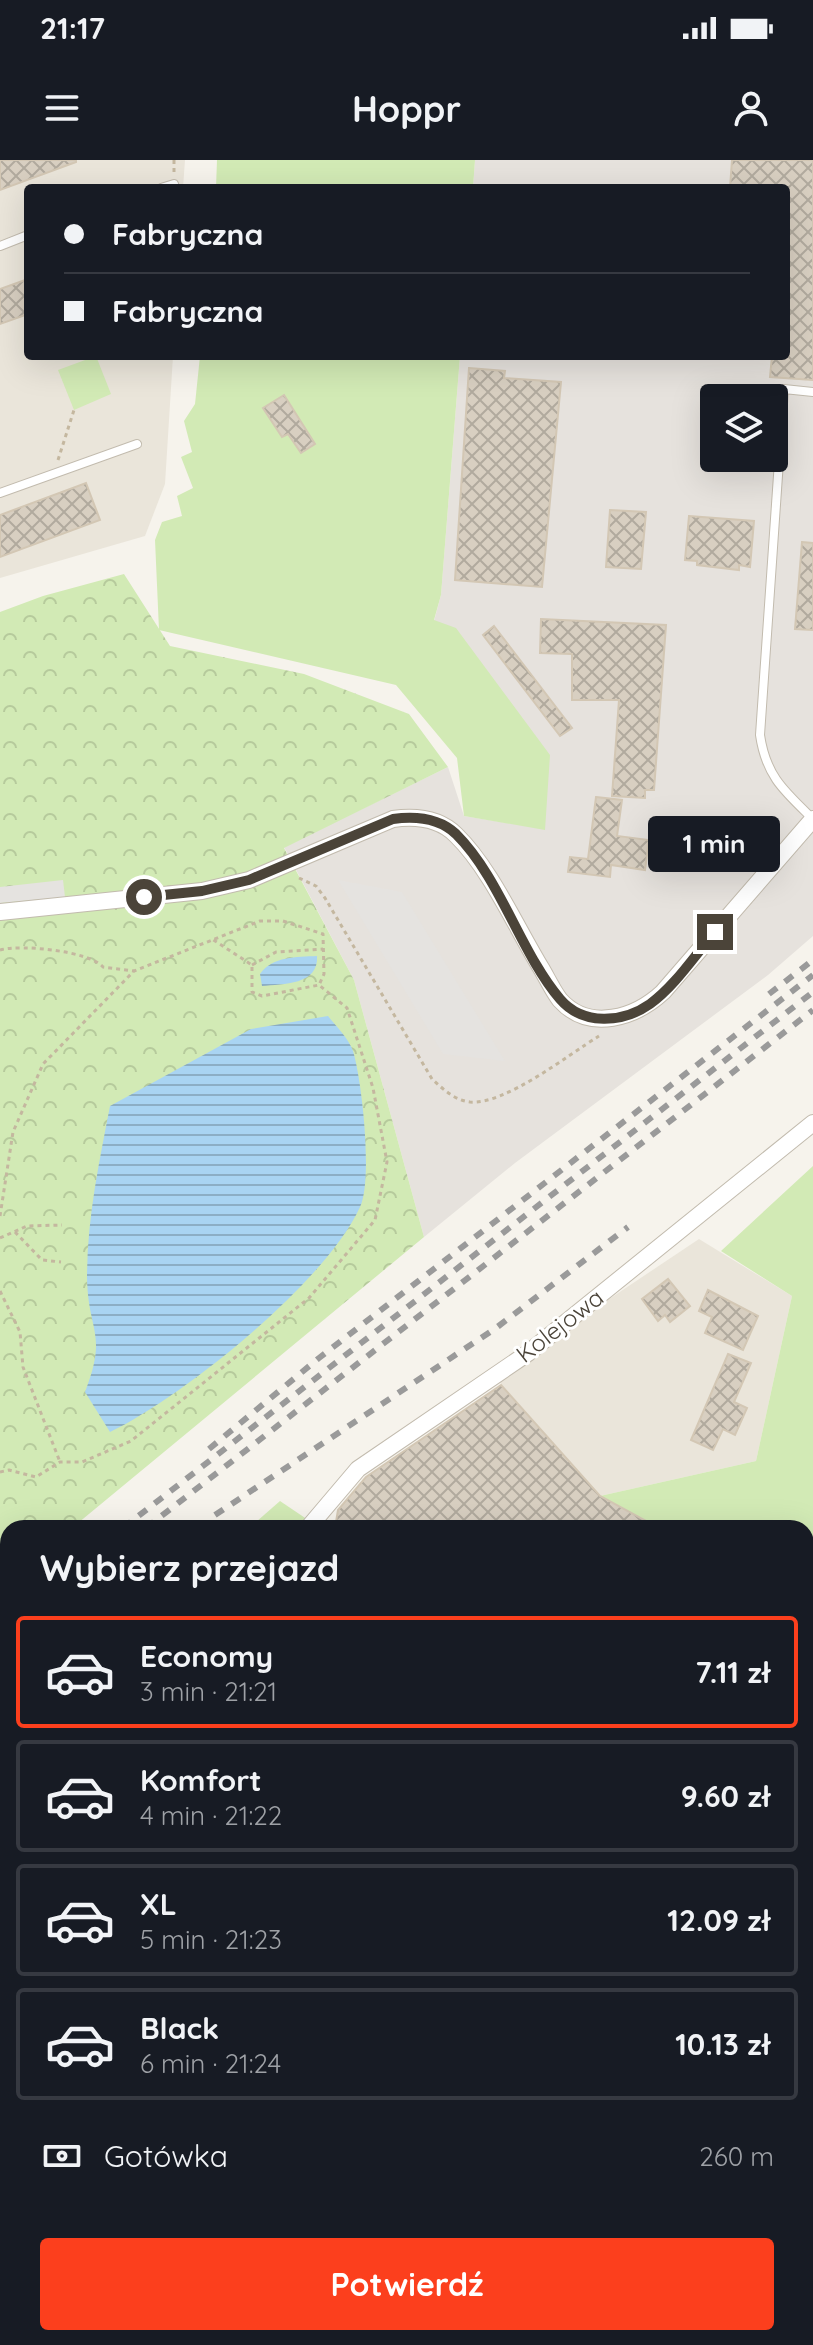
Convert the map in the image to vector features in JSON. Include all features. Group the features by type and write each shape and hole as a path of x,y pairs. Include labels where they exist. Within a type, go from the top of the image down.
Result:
{"street":[{"path":"0,912 202,891 249,880 393,819 413,817 434,821 454,833 473,856 560,999 585,1016 617,1018 650,1004 663,992 813,819"},
{"name":"Kolejowa","path":"315,1520 358,1469 528,1353 813,1123"}],"lane":[{"path":"0,246 24,237"},
{"path":"813,392 784,389 760,735 763,759 776,782 813,819"},
{"path":"0,493 137,444"}],"path":[{"path":"54,474 74,410"},
{"path":"295,877 316,886 432,1079 452,1096 469,1102 491,1100 603,1034"},
{"path":"0,1216 13,1132 43,1064 134,971 260,921 283,921 316,929 323,934 324,974 319,985"},
{"path":"212,939 252,965"},
{"path":"252,965 276,952 323,949"},
{"path":"0,950 65,952 95,958 103,967 134,971"},
{"path":"252,965 252,992 262,996 319,985"},
{"path":"0,1472 9,1470 36,1477 60,1462 82,1462 131,1441 309,1298 375,1220 387,1162 373,1088 347,1008 319,985"},
{"path":"0,1238 27,1226 62,1225"},
{"path":"15,1232 42,1260 61,1262"},
{"path":"0,1291 20,1332 23,1367 60,1462"}],"shaded area":[{"path":"0,160 185,160 183,184 24,184 24,360 173,360 165,484 145,536 0,578"},
{"path":"475,160 813,160 813,936 768,975 515,1163 424,1237 354,980 284,847 448,767 464,816 545,829 434,621 441,595 460,360 790,360 790,184 473,184"},
{"path":"63,880 65,897 0,903 0,887"},
{"path":"338,880 402,892 505,1061 443,1054"},
{"path":"699,1239 792,1296 756,1461 600,1496 494,1376"}],"green space":[{"path":"217,160 475,160 473,184 216,184"},
{"path":"85,360 98,360 111,394 74,410 58,370"},
{"path":"200,360 460,360 441,595 434,620 456,628 550,755 545,830 464,816 457,758 396,685 159,630 155,540 162,522 182,516 177,496 193,488 181,457 192,452 184,421 195,404"},
{"path":"124,574 170,646 304,674 409,714 448,767 284,848 354,980 424,1237 82,1520 0,1520 0,612 43,596"},
{"path":"813,1166 813,1520 644,1520 600,1496 756,1461 792,1296 721,1251"},
{"path":"280,1501 308,1520 258,1520"}],"water":[{"path":"317,956 316,966 306,978 262,986 260,974 271,964"},
{"path":"328,1016 351,1046 360,1084 366,1175 360,1207 343,1237 317,1269 250,1334 176,1392 110,1432 85,1392 96,1344 88,1296 89,1234 110,1106 251,1029"}],"building":[{"path":"0,160 76,160 76,162 0,190"},
{"path":"732,160 813,160 813,380 770,377 772,360 790,360 790,184 730,184"},
{"path":"24,280 24,315 0,324 0,289"},
{"path":"469,368 505,371 504,378 561,382 542,587 455,580"},
{"path":"284,395 315,444 301,453 288,434 282,437 263,408"},
{"path":"86,483 100,520 0,557 0,515"},
{"path":"610,510 646,512 641,569 606,567"},
{"path":"689,516 754,521 750,567 739,565 739,570 697,565 697,561 685,560"},
{"path":"802,542 813,543 813,630 795,629"},
{"path":"541,619 666,625 654,790 645,790 645,798 612,796 619,700 572,700 572,654 540,653"},
{"path":"494,626 572,728 560,736 483,635"},
{"path":"596,797 622,800 617,836 649,840 645,870 611,865 610,877 568,872 570,857 588,859"},
{"path":"668,1279 690,1306 670,1322 665,1315 658,1321 642,1299"},
{"path":"708,1290 758,1316 743,1350 705,1333 712,1317 699,1311"},
{"path":"728,1354 751,1363 734,1402 747,1408 735,1435 723,1429 713,1450 691,1440"},
{"path":"501,1385 600,1496 644,1520 336,1520 338,1510 366,1477"}],"railway":[{"path":"769,994 813,960"},
{"path":"209,1449 319,1358 813,975"},
{"path":"133,1520 813,992"},
{"path":"156,1520 813,1010"},
{"path":"215,1515 496,1328 628,1227"}],"route":[{"path":"144,897 202,891 249,880 393,819 413,817 434,821 454,833 473,856 560,999 585,1016 617,1018 650,1004 715,932"}]}
